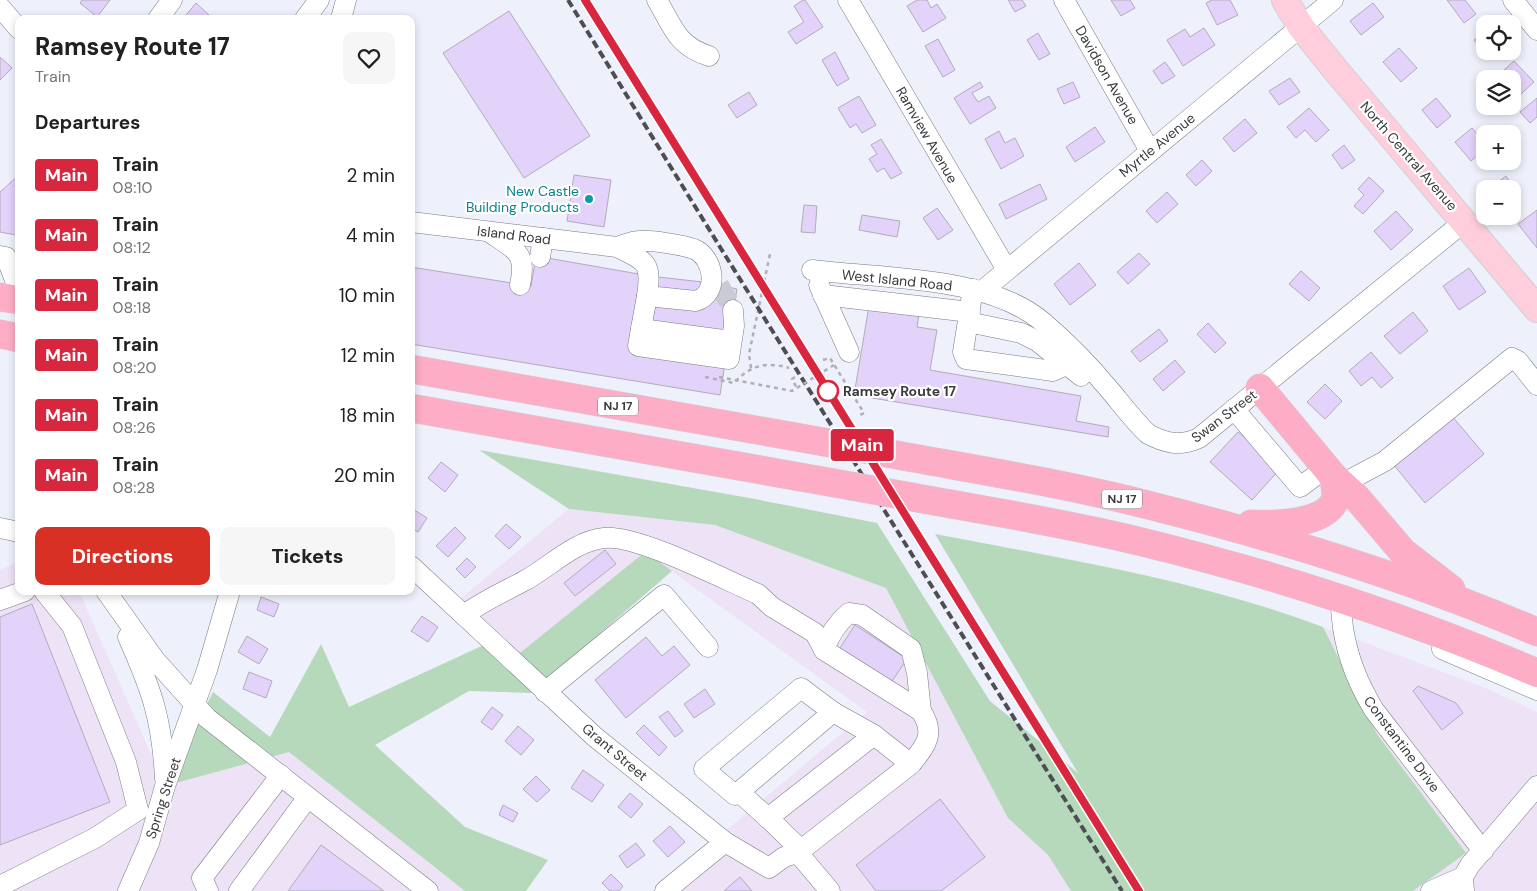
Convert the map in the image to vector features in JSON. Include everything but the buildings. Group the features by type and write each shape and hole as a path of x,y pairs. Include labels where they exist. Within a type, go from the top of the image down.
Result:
{"highway":[{"path":"0,297 15,299"},
{"path":"0,334 15,337"},
{"path":"415,359 523,389"},
{"name":"NJ 17","path":"415,371 881,452 1113,497 1218,524 1359,565 1484,610 1537,632"},
{"path":"1260,388 1334,476 1356,497 1402,552 1431,576 1484,610"},
{"path":"415,409 912,497 1142,542 1341,598 1433,630 1537,673"},
{"path":"415,425 566,435"},
{"path":"1218,524 1279,525 1319,515 1331,507 1335,500 1334,476"}],"main road":[{"name":"North Central Avenue","path":"1285,0 1301,27 1334,68 1465,221 1537,309"}],"street":[{"path":"161,15 172,0"},
{"path":"308,15 319,0"},
{"path":"342,15 346,0"},
{"path":"657,0 683,44 694,52 709,56"},
{"name":"Ramview Avenue","path":"848,0 1007,270"},
{"name":"Davidson Avenue","path":"1064,0 1150,151"},
{"name":"Myrtle Avenue","path":"978,290 1007,270 1334,0"},
{"path":"1513,0 1537,30"},
{"path":"0,7 15,24"},
{"name":"Swan Street","path":"978,290 1023,308 1044,322 1075,361 1148,434 1173,444 1188,443 1199,438 1465,221"},
{"name":"Island Road","path":"415,222 488,231 541,247 617,247"},
{"path":"488,231 517,250 522,258 524,268 520,284"},
{"path":"617,247 640,241 694,249 709,264 720,285"},
{"path":"617,247 637,256 645,263 650,276 638,346 729,359 733,310"},
{"path":"0,256 6,258 15,280"},
{"path":"647,296 700,300 709,292 712,283 709,264"},
{"name":"West Island Road","path":"823,296 812,270 940,283 978,290"},
{"path":"978,290 969,317 963,352 966,359 1053,371 1075,361"},
{"path":"823,296 969,317 1022,333 1075,361"},
{"path":"823,296 849,352"},
{"path":"1234,409 1300,487 1385,461 1512,358 1518,360 1537,385"},
{"path":"0,528 15,531"},
{"path":"464,615 486,599 524,581 585,543 606,538 640,543 758,594 772,608 816,634 824,650 921,711 927,720 929,732 925,746 911,764 800,852"},
{"name":"Grant Street","path":"415,570 595,737 725,842 769,868 784,857 800,852"},
{"path":"0,600 15,595"},
{"path":"0,886 147,813 72,626 47,595"},
{"path":"108,595 155,701 161,732 165,786"},
{"path":"109,595 141,641 207,718 428,891"},
{"name":"Spring Street","path":"128,891 149,843 147,813 165,786 195,705 229,595"},
{"path":"545,692 664,595 708,647"},
{"path":"1341,598 1381,625 1537,690"},
{"name":"Constantine Drive","path":"1341,598 1339,612 1345,646 1361,689 1374,710 1483,851"},
{"path":"824,650 830,634 840,620 849,613 862,615 911,649 917,673 921,711"},
{"path":"833,712 735,795 704,769 800,688 833,712 874,734 911,764"},
{"path":"768,818 874,734"},
{"path":"208,891 202,878 281,776"},
{"path":"1431,891 1464,884 1470,865 1537,786"},
{"path":"739,792 768,818 800,852 830,891"},
{"path":"239,891 308,797"},
{"path":"1483,851 1508,832 1537,804"},
{"path":"665,891 725,842"}],"path":[{"path":"751,368 749,354 770,254"},
{"path":"823,360 830,358 864,412 858,416"},
{"path":"705,377 734,383 751,368 766,364 789,368"},
{"path":"719,377 792,392 834,365"},
{"path":"793,378 797,388"}],"shaded area":[{"path":"569,509 715,525 886,588 1008,818 1048,855 1071,891 654,891 867,712 645,552 515,657 460,599"},
{"path":"15,563 15,595 81,595 165,786 289,752 465,891 0,891 0,570"},
{"path":"1323,627 1488,689 1537,712 1537,891 1413,891 1466,853 1377,734"}],"green space":[{"path":"479,450 755,499 877,523 990,701 1078,773 935,534 1131,572 1228,596 1323,627 1377,734 1466,853 1413,891 1071,891 1048,855 1008,818 886,588 715,525 569,509"},
{"path":"645,552 672,571 531,693 469,691 375,745 465,827 548,860 526,891 465,891 289,752 165,786 213,692 270,737 321,644 349,707 497,639 515,657"}],"tunnel":[{"path":"719,285 733,310"}],"railway":[{"path":"568,0 1122,891"},
{"path":"585,0 1139,891"}],"train":[{"name":"Main","path":"585,0 1139,891"}],"place":[{"name":"New Castle Building Products","path":"589,199"},
{"name":"Ramsey Route 17","path":"828,391"}]}
